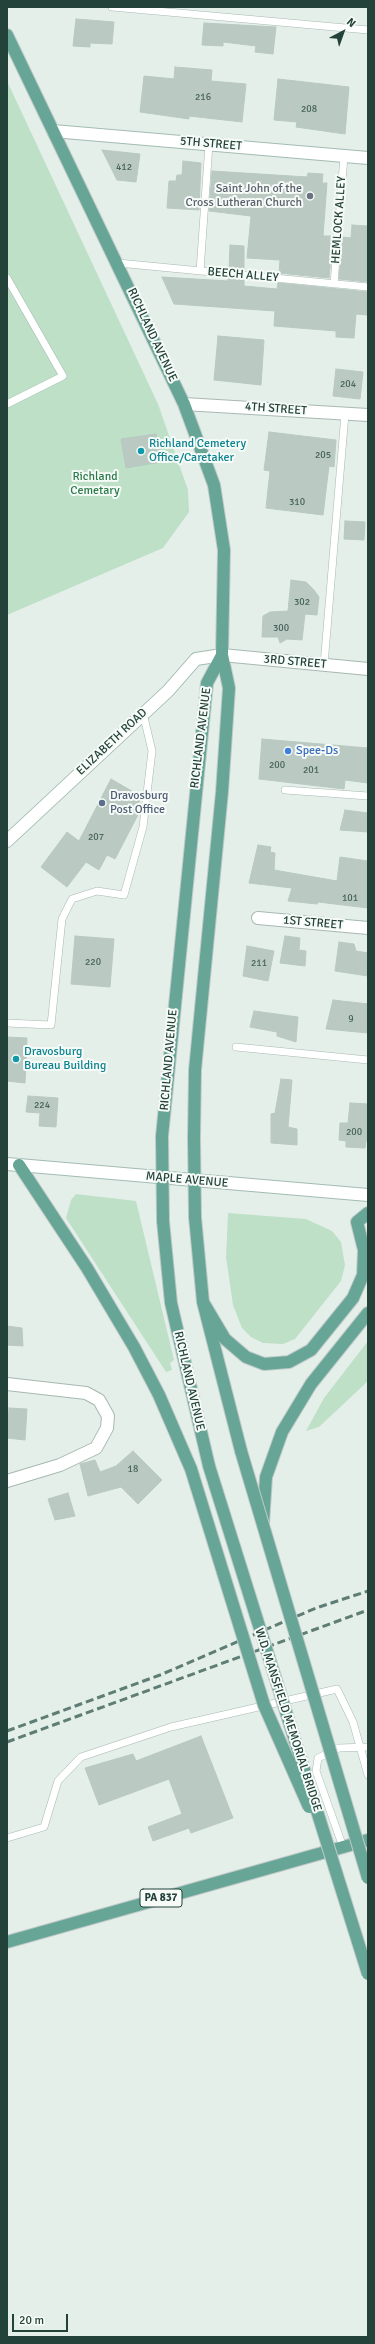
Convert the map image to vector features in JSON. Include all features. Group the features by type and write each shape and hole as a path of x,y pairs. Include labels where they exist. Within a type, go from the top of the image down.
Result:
{"main road":[{"name":"RICHLAND AVENUE","path":"7,34 118,263 184,404 214,485 224,550 222,655 229,688 222,792 195,1070 195,1217 203,1302 263,1531"},
{"name":"RICHLAND AVENUE","path":"209,1466 171,1303 163,1221 162,1136 207,683 222,655"},
{"path":"13,1164 87,1268 134,1347 159,1396 191,1469 264,1705 335,1868"},
{"path":"203,1302 224,1339 246,1357 264,1364 289,1362 311,1350 353,1298 364,1275 364,1250 357,1222 368,1213"},
{"path":"368,1313 311,1384 282,1432 266,1476 263,1531 368,1878"},
{"name":"W.D. MANSFIELD MEMORIAL BRIDGE","path":"209,1466 368,1974"},
{"name":"PA 837","path":"7,1942 368,1840"}],"street":[{"name":"5TH STREET","path":"53,131 368,158"},
{"name":"4TH STREET","path":"184,404 368,415"},
{"name":"3RD STREET","path":"222,655 368,669"},
{"name":"ELIZABETH ROAD","path":"7,841 168,691 196,659 222,655"},
{"name":"1ST STREET","path":"258,918 368,928"},
{"name":"MAPLE AVENUE","path":"13,1164 368,1195"},
{"path":"7,1384 86,1393 100,1400 108,1416 107,1428 96,1448 60,1465 7,1481"}],"lane":[{"path":"112,7 368,30"},
{"path":"200,271 209,144"},
{"name":"HEMLOCK ALLEY","path":"334,284 344,156"},
{"name":"BEECH ALLEY","path":"118,263 368,287"},
{"path":"7,278 64,376 7,404"},
{"path":"324,665 345,414"},
{"path":"7,1023 51,1025 62,918 72,899 97,891 124,895 143,826 152,751 143,713"},
{"path":"285,790 368,796"},
{"path":"236,1047 368,1060"},
{"path":"7,1838 44,1827 58,1781 81,1757 171,1727 337,1689 364,1747 368,1775"},
{"path":"343,1847 316,1771 318,1758 339,1748 364,1747"}],"green space":[{"name":"Richland Cemetary","path":"7,81 158,404 188,490 189,512 163,548 7,615"},
{"path":"76,1194 136,1201 174,1360 170,1363 172,1370 166,1372 66,1218 71,1200"},
{"path":"228,1213 306,1219 332,1231 341,1242 345,1265 341,1281 295,1339 283,1344 263,1343 251,1337 242,1328 233,1305 226,1257"},
{"path":"368,1341 368,1381 319,1427 306,1431 324,1398"}],"building":[{"path":"76,19 114,22 112,44 90,43 90,47 73,46"},
{"path":"204,23 276,27 273,54 255,52 256,46 223,42 223,46 202,45"},
{"path":"175,67 212,70 211,81 246,84 242,122 189,116 189,119 140,112 144,76 174,79"},
{"path":"278,79 349,87 345,134 296,127 297,122 274,120"},
{"path":"102,150 140,154 136,182 117,180"},
{"path":"183,161 201,163 199,210 167,208 169,181 176,181 177,175 182,175"},
{"path":"212,171 307,177 308,173 323,174 322,183 327,183 323,236 333,236 329,278 279,273 280,260 247,258 251,216 209,211"},
{"path":"352,225 368,226 368,282 339,279 343,237 351,238"},
{"path":"230,245 244,246 244,270 229,269"},
{"path":"162,277 228,281 228,279 244,280 244,286 277,289 278,283 368,292 367,315 356,314 354,338 336,337 336,331 274,326 275,311 174,304"},
{"path":"218,336 264,340 261,385 214,380"},
{"path":"336,369 363,372 360,399 333,396"},
{"path":"269,432 336,440 334,467 329,466 323,515 266,508 270,471 264,470"},
{"name":"Richland Cemetery Office/Caretaker","path":"156,434 161,462 126,468 121,439"},
{"path":"345,521 365,522 364,540 344,539"},
{"path":"291,580 306,582 314,590 319,597 317,615 305,614 302,640 287,639 280,643 278,637 262,637 263,616 270,612 288,611"},
{"path":"262,739 368,748 368,783 345,780 344,789 259,779"},
{"path":"111,779 142,797 137,806 140,808 140,811 115,859 107,855 99,870 86,862 67,887 41,867 67,832 79,841"},
{"path":"345,810 368,813 368,832 340,830"},
{"path":"258,845 271,847 270,852 275,853 274,870 337,881 340,857 368,861 368,908 318,902 317,904 288,901 292,888 249,883"},
{"path":"75,936 114,939 110,987 71,984"},
{"path":"285,936 300,938 299,950 306,951 305,966 280,963"},
{"path":"339,942 354,944 356,951 368,953 368,976 335,971"},
{"path":"247,946 274,951 268,981 243,976"},
{"path":"333,1000 368,1004 368,1033 326,1029"},
{"path":"254,1011 298,1017 296,1042 277,1036 277,1032 250,1027"},
{"name":"Dravosburg Bureau Building","path":"7,1037 27,1038 25,1083 7,1081"},
{"path":"281,1079 292,1080 288,1127 297,1129 297,1145 271,1143 271,1114 275,1113"},
{"path":"28,1096 58,1098 56,1127 39,1126 40,1113 26,1112"},
{"path":"350,1103 368,1104 368,1141 366,1141 365,1148 346,1147 346,1141 339,1140 340,1123 348,1123"},
{"path":"7,1326 22,1328 23,1346 7,1345"},
{"path":"9,1408 27,1409 25,1440 7,1438"},
{"path":"133,1451 162,1480 138,1504 121,1487 88,1496 80,1464 95,1460 100,1472 116,1466"},
{"path":"68,1493 75,1516 55,1520 48,1499"},
{"path":"201,1736 233,1818 191,1833 189,1828 153,1841 148,1827 182,1814 169,1779 99,1805 85,1768 133,1754 136,1761"}],"railway":[{"path":"7,1731 160,1675 316,1608 368,1591"},
{"path":"7,1742 368,1610"}],"place":[{"name":"Saint John of the Cross Lutheran Church","path":"310,196"},
{"name":"Richland Cemetery Office/Caretaker","path":"141,451"},
{"name":"Spee-Ds","path":"288,751"},
{"name":"Dravosburg Post Office","path":"102,803"},
{"name":"Dravosburg Bureau Building","path":"16,1059"}]}
